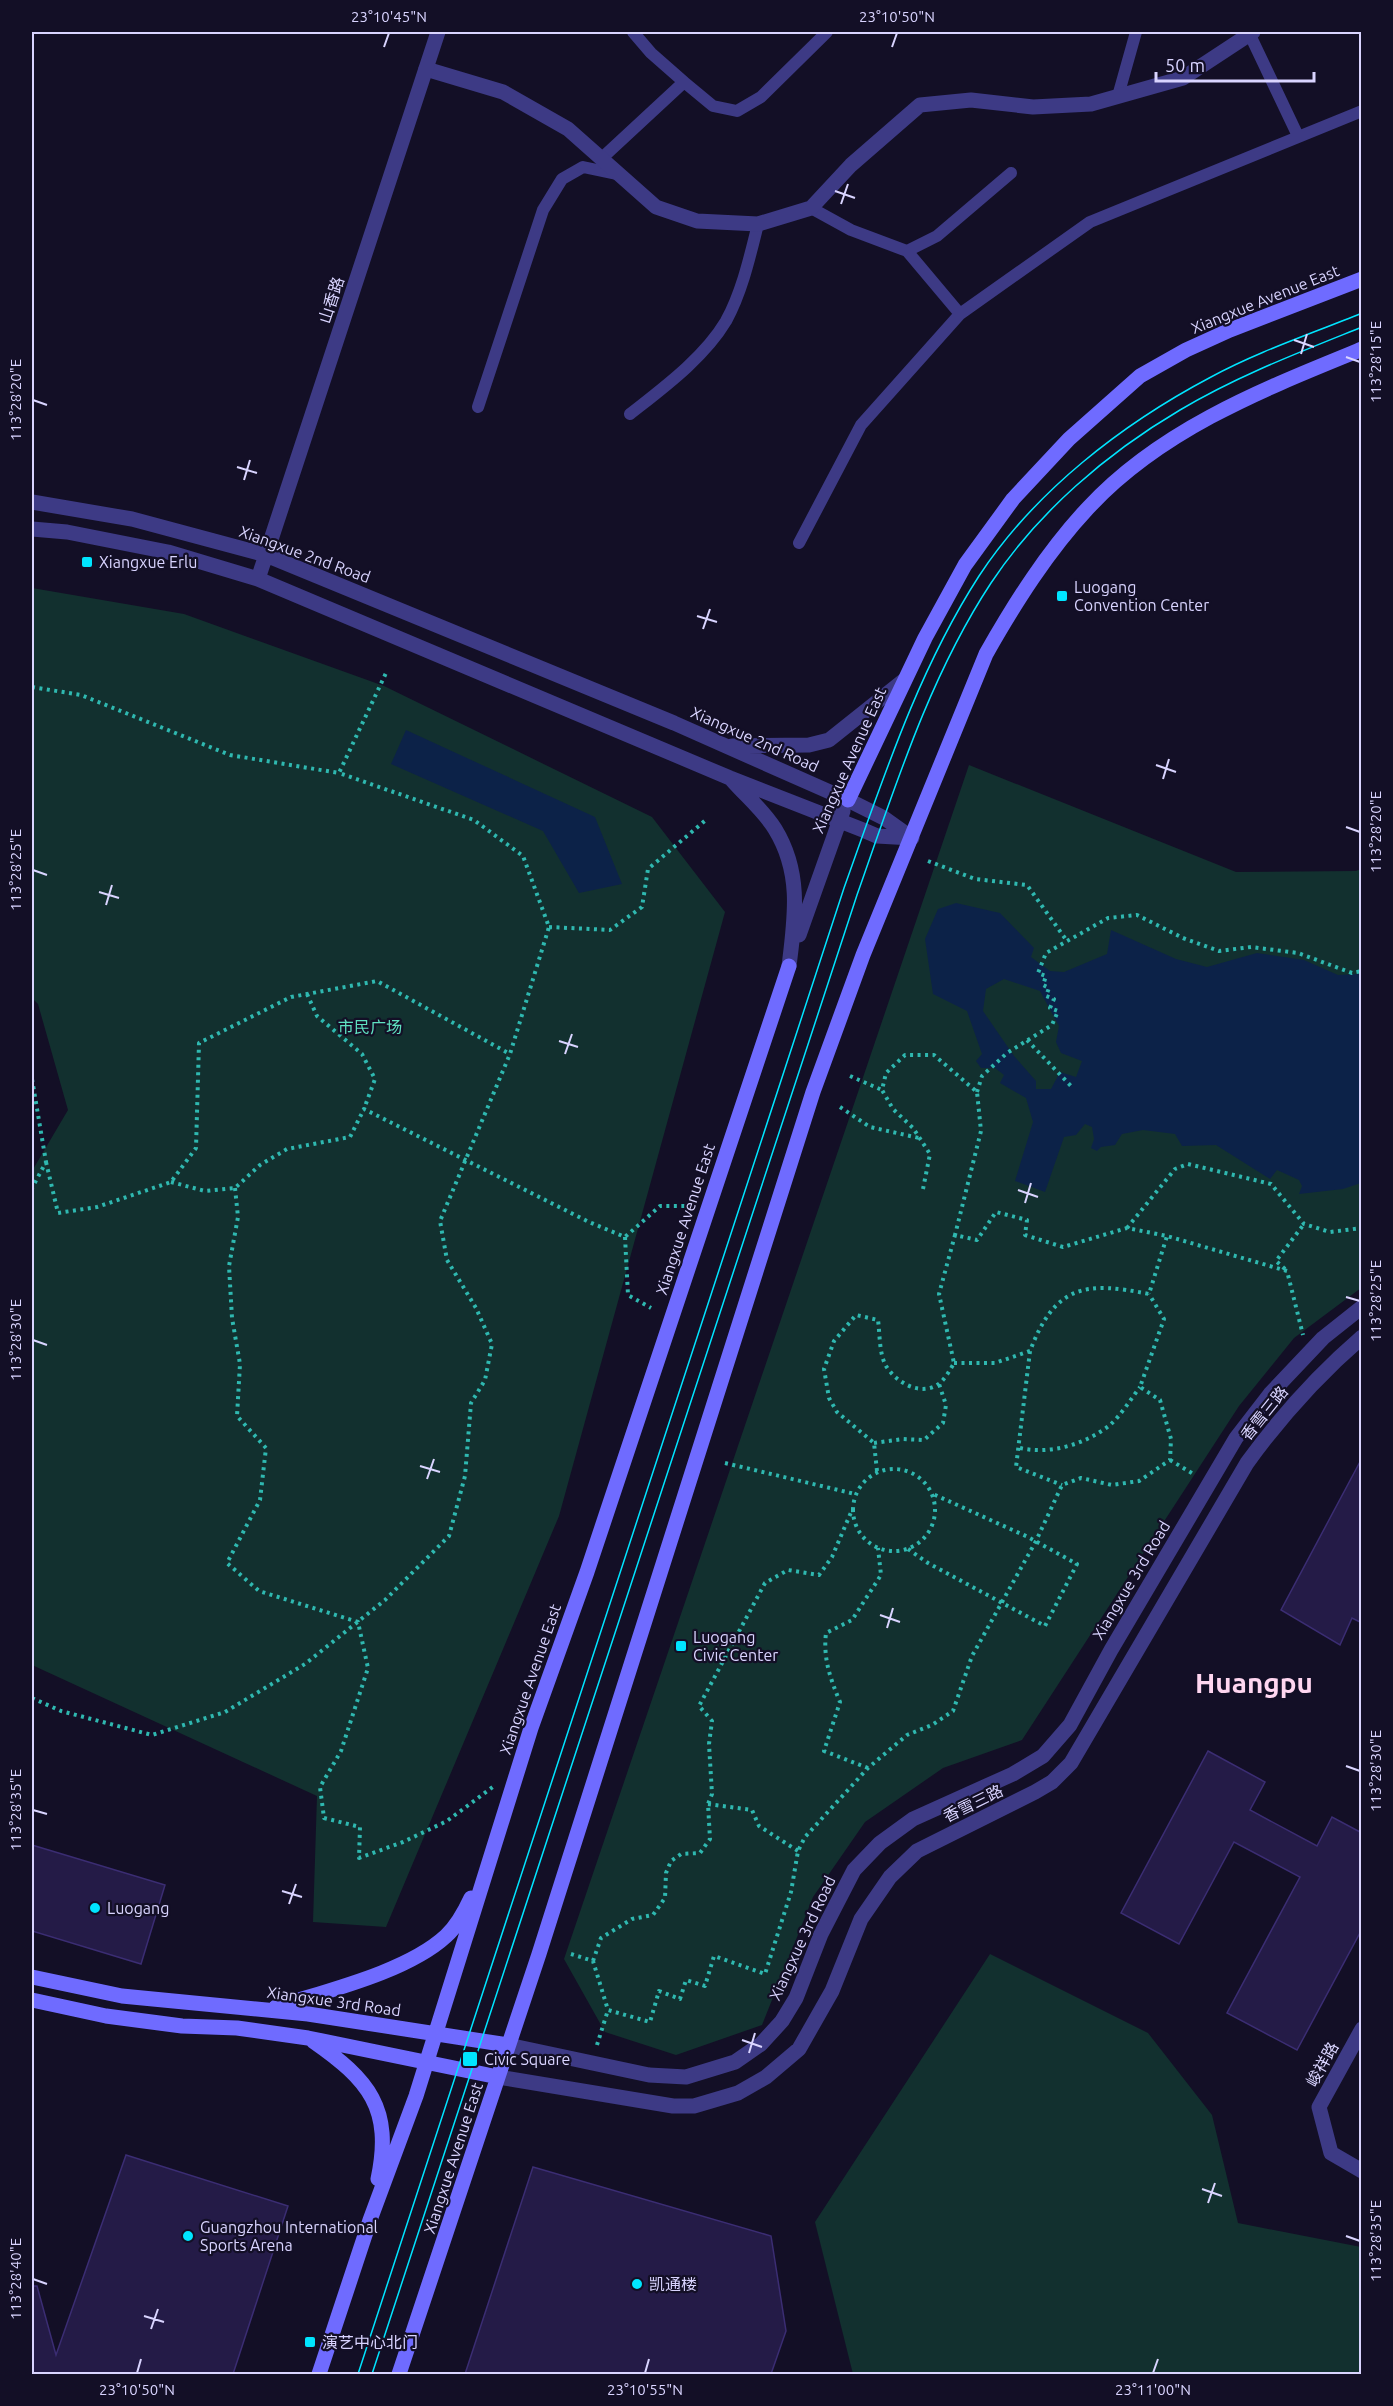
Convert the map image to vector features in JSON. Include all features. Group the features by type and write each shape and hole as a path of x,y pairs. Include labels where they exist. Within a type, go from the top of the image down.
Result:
{"main road":[{"name":"Xiangxue Avenue East","path":"848,800 903,681 944,600 987,531 1069,438 1140,376 1186,350 1230,330 1362,279"},
{"name":"Xiangxue Avenue East","path":"399,2374 498,2076 813,1092 863,955 912,838 969,689 986,654 1037,572 1089,507 1155,452 1203,420 1257,392 1362,349"},
{"name":"Xiangxue Avenue East","path":"319,2374 370,2220 401,2139 427,2060 531,1728 587,1572 789,966"},
{"path":"270,2009 379,1973 430,1947 446,1936 465,1910 489,1860"},
{"name":"Xiangxue 3rd Road","path":"32,1977 122,1996 270,2009 508,2045"},
{"path":"32,2000 106,2016 182,2026 237,2028 308,2038 498,2076"},
{"path":"308,2038 345,2063 360,2078 380,2112 383,2154 370,2220"}],"street":[{"name":"山香路","path":"258,579 438,32"},
{"path":"426,69 503,92 568,129 656,207 697,221 758,224 811,208 851,165 920,105 971,100 1033,107 1091,104 1183,78 1252,33"},
{"name":"Xiangxue 2nd Road","path":"32,502 132,519 266,555 725,746 848,800 884,818 912,838"},
{"path":"32,529 67,532 168,552 258,579 730,778 878,836 912,838"},
{"path":"725,746 790,746 829,740 903,681"},
{"path":"730,778 774,828 791,862 795,903 789,966"},
{"name":"Xiangxue Avenue East","path":"789,966 848,800"},
{"name":"Xiangxue 3rd Road","path":"508,2045 649,2075 686,2077 735,2062 761,2044 782,2021 796,1998 826,1924 855,1870 880,1843 913,1819 1013,1774 1043,1756 1070,1725 1111,1650 1236,1438 1270,1394 1323,1338 1362,1307"},
{"name":"香雪三路","path":"498,2076 643,2103 694,2106 738,2093 774,2070 798,2049 819,2017 861,1919 890,1877 917,1851 1035,1792 1052,1782 1071,1762 1247,1463 1277,1422 1326,1368 1362,1337"},
{"name":"峻祥路","path":"1362,2029 1319,2107 1331,2153 1362,2171"}],"lane":[{"path":"633,32 651,53 712,106 737,111 761,97 827,32"},
{"path":"1118,96 1136,32"},
{"path":"1252,33 1298,136"},
{"path":"602,158 684,82"},
{"path":"799,543 861,425 960,314 1090,222 1362,111"},
{"path":"478,406 543,210 562,179 583,167 622,175"},
{"path":"907,251 937,236 1011,173"},
{"path":"811,208 851,230 907,251 960,314"},
{"path":"630,414 681,375 725,321 748,265 758,224"}],"path":[{"path":"339,773 386,673"},
{"path":"32,687 81,695 230,755 339,773 474,820 524,856 549,927 510,1054 440,1221 447,1260 476,1308 492,1344 485,1380 471,1403 465,1476 449,1536 385,1600 305,1664 225,1712 152,1735 61,1711 32,1698"},
{"path":"549,927 610,930 642,907 648,869 707,819"},
{"path":"928,861 975,879 1027,885 1067,941"},
{"path":"877,1471 874,1443 837,1412 829,1398 824,1370 834,1341 856,1315 878,1320 881,1349 886,1365 896,1378 910,1387 926,1390 939,1384 954,1363 939,1294 981,1131 977,1092 982,1076 1007,1053 1052,1025 1058,1011 1050,1008 1054,999 1046,996 1049,987 1043,985 1046,976 1038,973 1046,953 1107,918 1137,915 1183,938 1219,951 1251,947 1298,953 1352,973 1362,971"},
{"path":"171,1182 196,1148 199,1043 291,997 377,981 510,1054"},
{"path":"32,1079 46,1162 58,1213 97,1207 171,1182 205,1191 235,1188 260,1165 287,1149 350,1137 364,1109 375,1079 362,1054 317,1016 307,994"},
{"path":"1027,1040 1071,1086"},
{"path":"882,1090 885,1073 905,1055 934,1055 977,1092"},
{"path":"850,1076 882,1090 893,1109 920,1138 930,1154 923,1189"},
{"path":"840,1107 870,1127 920,1138"},
{"path":"364,1109 589,1222 625,1237"},
{"path":"32,1188 46,1162"},
{"path":"1126,1228 1175,1169 1188,1164 1271,1184 1305,1224 1330,1232 1362,1228"},
{"path":"235,1188 238,1217 229,1266 232,1318 240,1364 237,1416 266,1448 260,1500 228,1563 259,1591 358,1622"},
{"path":"625,1237 660,1206 686,1206"},
{"path":"955,1235 978,1240 996,1212 1027,1220 1025,1235 1063,1247 1126,1228 1167,1236 1287,1271"},
{"path":"1304,1339 1287,1271 1276,1261 1305,1224"},
{"path":"1149,1294 1167,1236"},
{"path":"625,1237 628,1295 651,1308"},
{"path":"1020,1448 1036,1452 1072,1445 1110,1424 1140,1387 1164,1319 1149,1294 1113,1287 1084,1291 1059,1300 1040,1325 1030,1351 1016,1467 1062,1485 1081,1478 1112,1485 1138,1481 1170,1460"},
{"path":"954,1363 995,1363 1030,1351"},
{"path":"874,1443 903,1438 924,1440 943,1423 946,1405 939,1384"},
{"path":"1140,1387 1160,1400 1170,1439 1170,1460"},
{"path":"1170,1460 1198,1477"},
{"path":"725,1463 855,1494"},
{"path":"597,2045 608,2010 593,1961 601,1938 632,1919 653,1915 665,1898 666,1873 671,1861 681,1854 700,1853 710,1839 708,1804 712,1794 709,1744 712,1720 699,1706 765,1583 788,1570 819,1575 832,1557 852,1510 855,1494 864,1481 877,1471 893,1467 910,1471 924,1480 933,1494 936,1511 932,1528 922,1541 908,1549 893,1552 878,1548 860,1533 852,1510"},
{"path":"608,2010 650,2022 659,1991 680,1999 687,1980 705,1986 714,1956 765,1974 791,1892 798,1851 816,1823 868,1768 907,1735 932,1725 953,1711 972,1656 1036,1541 1062,1485"},
{"path":"908,1549 1002,1604 1045,1626 1077,1564 1036,1541 933,1494"},
{"path":"868,1768 824,1751 840,1702 830,1677 824,1651 826,1633 852,1620 880,1575 878,1548"},
{"path":"358,1622 368,1668 341,1751 320,1787 324,1818 360,1827 360,1858 403,1842 447,1821 497,1784"},
{"path":"708,1804 752,1810 759,1826 798,1851"},
{"path":"571,1954 593,1961"}],"green space":[{"name":"市民广场","path":"32,588 184,614 384,686 652,817 725,912 559,1516 386,1927 313,1922 317,1796 32,1665 32,1171 68,1110 38,1004 32,998"},
{"path":"969,765 1236,872 1356,871 1361,869 1361,1288 1294,1338 1239,1406 1022,1740 943,1768 865,1822 813,1897 762,2025 676,2055 605,2032 564,1959"},
{"path":"990,1954 1148,2033 1212,2115 1238,2223 1361,2247 1361,2374 853,2374 815,2222"}],"water":[{"path":"406,730 595,817 622,884 579,893 543,831 391,764"},
{"path":"956,903 1000,913 1034,948 1031,957 1050,971 1064,972 1107,954 1111,930 1176,959 1207,967 1257,953 1304,960 1338,975 1361,974 1361,1183 1343,1189 1299,1194 1302,1186 1299,1180 1277,1170 1270,1179 1216,1145 1182,1146 1175,1134 1143,1130 1122,1134 1115,1145 1101,1147 1097,1151 1091,1148 1094,1139 1092,1127 1085,1124 1076,1135 1064,1137 1045,1192 1015,1181 1033,1122 1026,1098 1000,1083 1004,1075 995,1068 981,1068 976,1061 982,1054 967,1011 933,994 925,939 938,909","holes":["1004,979 1040,991 1059,1026 1056,1042 1061,1053 1082,1061 1076,1077 1060,1072 1051,1089 1036,1089 1036,1081 1014,1056 983,1011 986,989"]}],"building":[{"path":"1362,1458 1362,1623 1352,1618 1340,1645 1281,1610"},
{"path":"1208,1751 1265,1782 1250,1810 1317,1846 1332,1817 1362,1833 1362,1929 1297,2050 1227,2013 1300,1877 1234,1842 1179,1944 1121,1913"},
{"name":"Luogang","path":"32,1845 165,1885 141,1964 32,1931"},
{"name":"Guangzhou International Sports Arena","path":"126,2155 288,2206 233,2374 32,2374 32,2286 37,2286 56,2355"},
{"name":"凯通楼","path":"533,2167 771,2236 786,2331 771,2374 465,2374"}],"tram line":[{"path":"358,2374 844,888 902,728 937,650 979,576 1001,545 1054,488 1113,438 1211,377 1266,351 1362,313"},
{"path":"372,2374 857,895 899,775 949,657 991,583 1030,532 1076,486 1126,445 1180,410 1224,386 1362,327"}],"place":[{"name":"Xiangxue Erlu","path":"87,562"},
{"name":"Luogang Convention Center","path":"1062,596"},
{"name":"Luogang Civic Center","path":"681,1646"},
{"name":"Luogang","path":"95,1908"},
{"name":"Civic Square","path":"470,2059"},
{"name":"Guangzhou International Sports Arena","path":"188,2236"},
{"name":"凯通楼","path":"637,2284"},
{"name":"演艺中心北门","path":"310,2342"}],"district":[{"name":"Huangpu","path":"1254,1683"}]}
